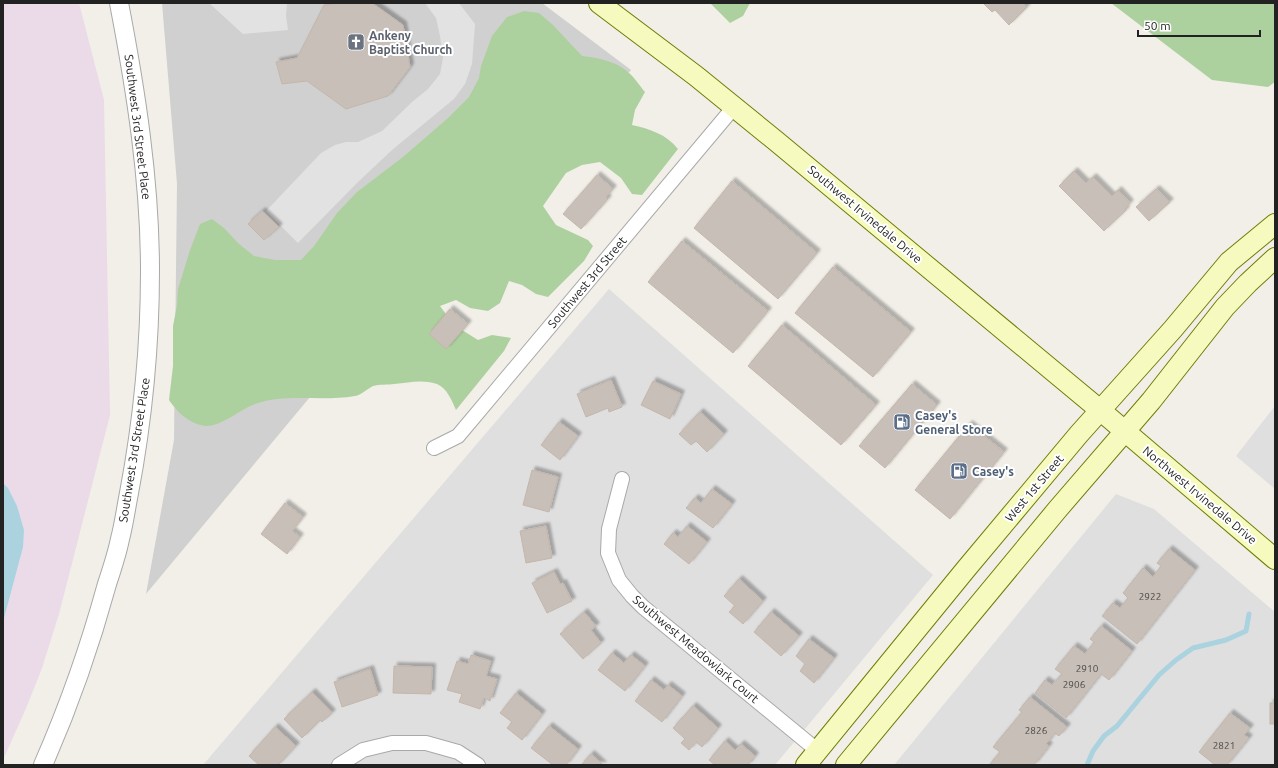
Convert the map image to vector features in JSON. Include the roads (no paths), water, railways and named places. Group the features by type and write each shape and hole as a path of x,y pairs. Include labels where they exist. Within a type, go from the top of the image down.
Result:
{"main road":[{"name":"Southwest Irvinedale Drive","path":"599,3 776,140 1126,432"},
{"name":"West 1st Street","path":"812,758 966,570 1100,410 1173,329 1229,262 1275,224"},
{"path":"846,765 1047,522 1126,432 1225,306 1275,258"},
{"name":"Northwest Irvinedale Drive","path":"1126,432 1275,559"}],"street":[{"name":"Southwest 3rd Street Place","path":"43,765 58,732 81,670 102,604 120,539 135,460 144,396 150,278 148,208 135,89 119,3"},
{"name":"Southwest 3rd Street","path":"434,448 458,436 734,107"},
{"name":"Southwest Meadowlark Court","path":"622,480 609,529 608,553 620,580 632,596 643,607 812,758"},
{"path":"339,765 363,750 392,743 426,743 458,752 478,765"}],"water":[{"path":"3,483 8,488 17,506 24,530 23,547 3,622"}],"waterway":[{"path":"1087,765 1093,751 1104,736 1117,726 1159,675 1193,648 1226,640 1246,631 1249,614"}],"place":[{"name":"Ankeny Baptist Church","path":"356,42"},
{"name":"Casey's General Store","path":"902,422"},
{"name":"Casey's","path":"959,471"}]}
